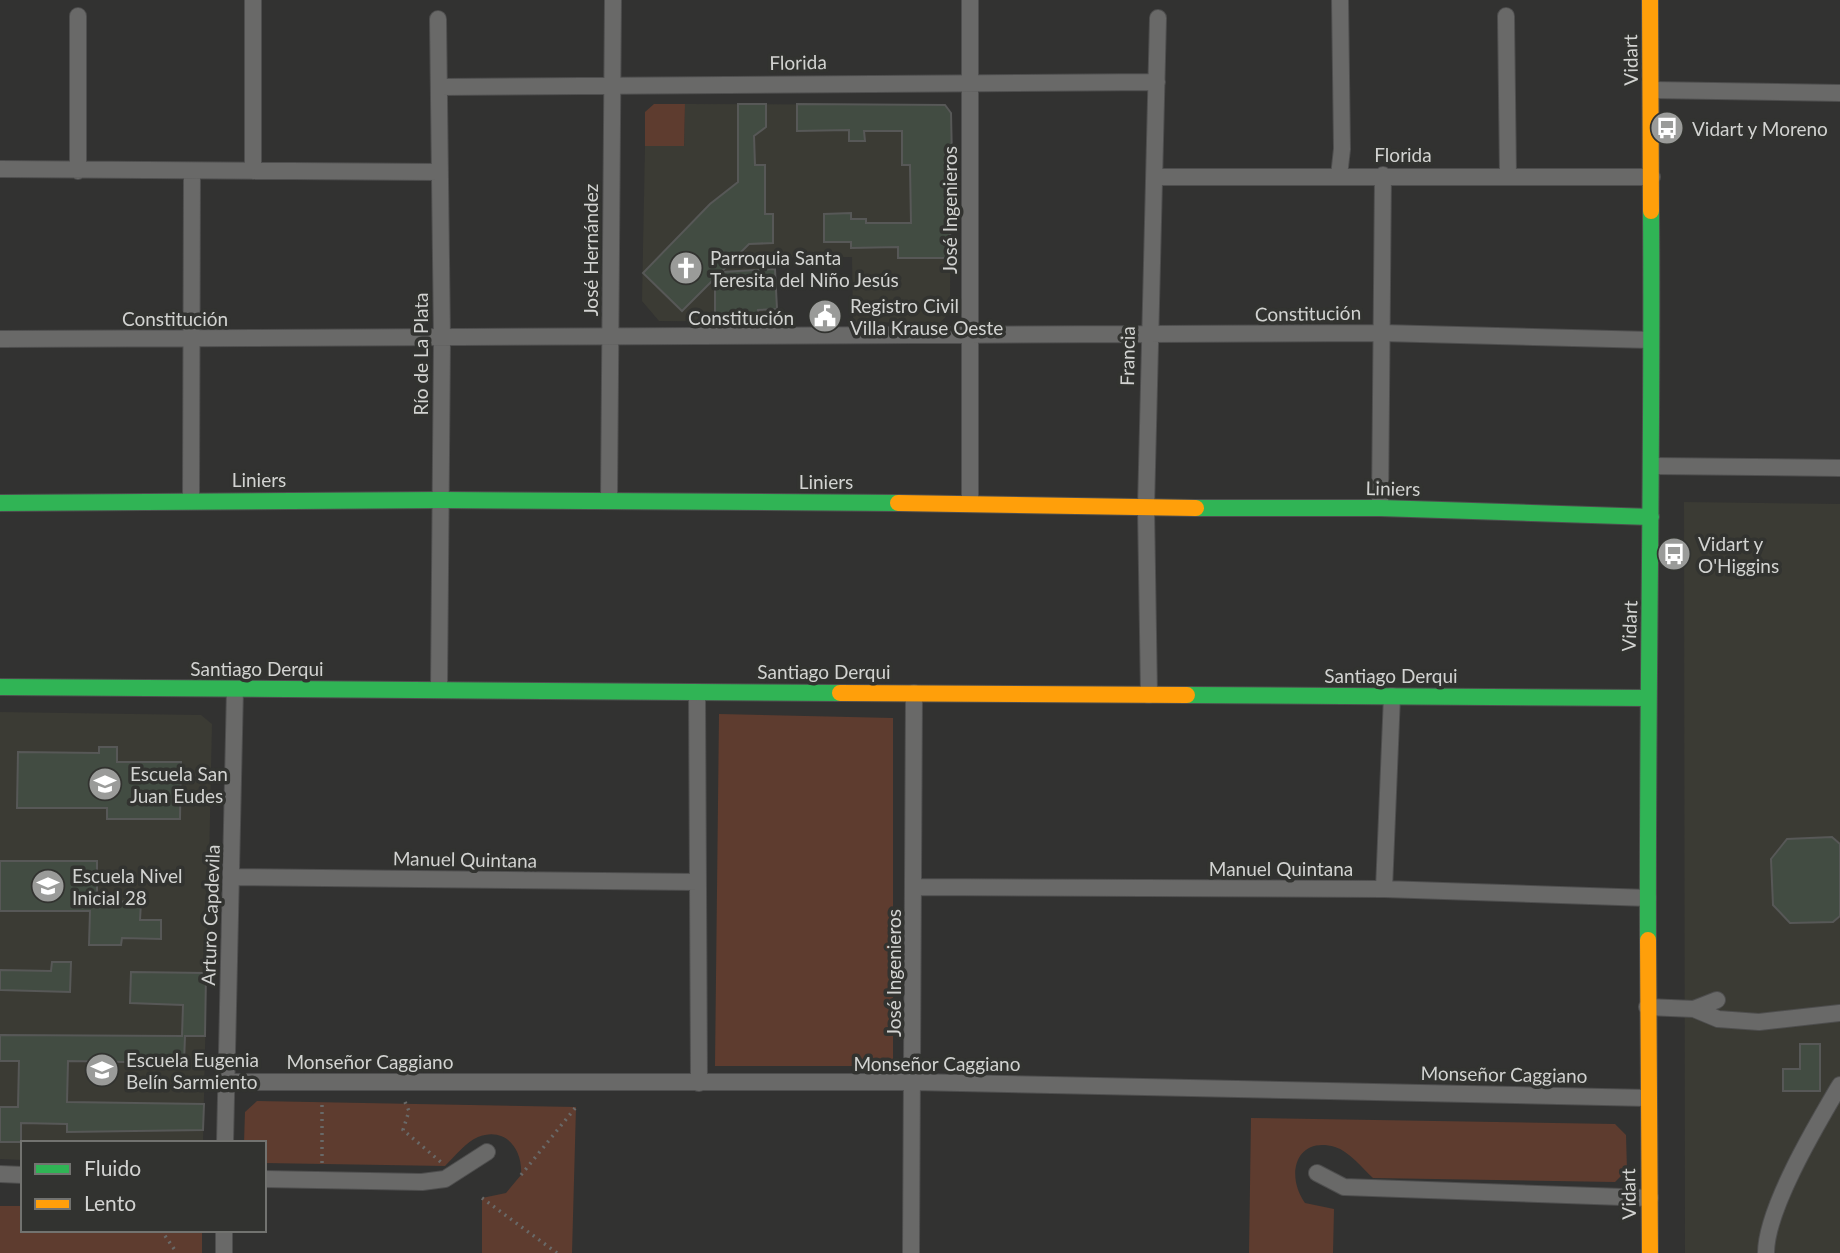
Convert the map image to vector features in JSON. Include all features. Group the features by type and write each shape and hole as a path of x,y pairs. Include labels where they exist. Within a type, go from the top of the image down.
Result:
{"street":[{"path":"253,0 253,171"},
{"name":"José Hernández","path":"609,501 613,0"},
{"name":"José Ingenieros","path":"970,0 970,503"},
{"path":"1339,176 1342,149 1340,0"},
{"name":"Vidart","path":"1650,0 1653,467 1647,698 1650,1253"},
{"path":"78,16 78,171"},
{"path":"1506,16 1508,176"},
{"name":"Francia","path":"1149,695 1146,508 1158,18"},
{"name":"Río de La Plata","path":"438,19 442,339 439,690"},
{"name":"Florida","path":"439,87 1157,82"},
{"path":"1651,90 1840,93"},
{"path":"0,169 440,172"},
{"path":"191,500 192,171"},
{"path":"1380,508 1383,175"},
{"name":"Florida","path":"1155,177 1652,177"},
{"name":"Constitución","path":"0,339 1382,333 1651,340"},
{"path":"1653,467 1840,468"},
{"name":"Liniers","path":"0,503 441,500 970,503 1146,508 1380,508 1651,517"},
{"name":"Santiago Derqui","path":"0,687 1647,698"},
{"name":"Arturo Capdevila","path":"225,1141 233,877 235,689"},
{"path":"696,691 699,1083"},
{"name":"José Ingenieros","path":"911,1253 914,693"},
{"path":"1384,890 1392,696"},
{"name":"Manuel Quintana","path":"233,877 698,882"},
{"name":"Manuel Quintana","path":"914,887 1384,890 1648,898"},
{"path":"1694,1009 1717,1000"},
{"path":"1647,1007 1694,1009 1718,1019 1759,1023 1840,1013"},
{"name":"Monseñor Caggiano","path":"226,1082 914,1082 1648,1098"},
{"path":"1766,1253 1775,1217 1800,1153 1840,1085"},
{"path":"266,1179 422,1182 445,1179 487,1152"},
{"path":"1317,1173 1345,1187 1650,1198"},
{"path":"0,1174 21,1175"},
{"path":"224,1232 224,1253"}],"path":[{"path":"322,1102 322,1163"},
{"path":"405,1102 409,1111 403,1130 445,1166"},
{"path":"521,1175 576,1107"},
{"path":"482,1198 557,1253"},
{"path":"162,1232 177,1253"}],"shaded area":[{"path":"654,104 685,104 684,146 645,146 645,112"},
{"path":"685,104 945,105 951,113 950,312 940,323 853,322 852,257 775,258 778,322 659,321 642,301 645,146 684,146"},
{"path":"1684,502 1840,504 1840,1253 1685,1253"},
{"path":"0,712 201,715 212,724 203,1141 21,1141 21,1160 0,1159"},
{"path":"719,714 893,718 893,1066 715,1066"},
{"path":"257,1101 576,1107 572,1253 482,1253 482,1198 506,1193 521,1175 516,1149 504,1138 488,1134 478,1137 445,1166 266,1163 266,1141 244,1141 245,1112"},
{"path":"1251,1118 1615,1124 1626,1135 1627,1170 1615,1182 1373,1178 1340,1149 1322,1145 1311,1147 1298,1160 1296,1181 1305,1203 1334,1209 1333,1253 1249,1253"},
{"path":"0,1206 21,1206 21,1232 202,1232 202,1253 0,1253"}],"building":[{"path":"738,104 766,104 766,127 754,136 755,165 765,165 765,214 773,214 773,243 749,244 721,272 775,269 777,309 758,310 758,316 742,317 742,322 715,322 715,278 682,311 643,273 710,204 738,182"},
{"path":"797,104 945,105 951,113 952,159 948,159 951,258 898,258 898,247 851,248 851,242 824,242 824,214 851,213 851,219 866,219 866,223 911,223 910,165 902,165 902,131 864,131 865,141 849,141 849,130 797,131"},
{"path":"99,747 117,747 117,762 181,762 180,819 107,819 107,808 17,808 18,752 99,753"},
{"path":"1832,837 1840,844 1840,916 1833,922 1790,923 1773,905 1771,859 1787,839"},
{"name":"Escuela Nivel Inicial 28","path":"0,861 97,861 97,901 141,902 140,920 161,920 161,939 122,938 121,945 89,945 90,911 0,911"},
{"path":"52,962 71,962 70,992 0,990 0,970 51,971"},
{"path":"131,972 206,973 205,1036 185,1036 184,1063 68,1061 67,1102 204,1104 203,1130 67,1132 67,1124 21,1123 21,1142 0,1142 0,1107 18,1107 19,1061 0,1061 0,1035 182,1036 183,1005 130,1003"},
{"path":"1800,1044 1820,1044 1820,1091 1783,1091 1783,1069 1800,1069"}],"traffic: fast":[{"path":"1648,940 1651,211"},
{"path":"0,503 441,500 898,503"},
{"path":"1196,508 1380,508 1651,517"},
{"path":"0,687 840,693"},
{"path":"1187,695 1647,698"}],"traffic: slow":[{"path":"1650,0 1651,211"},
{"path":"898,503 1196,508"},
{"path":"840,693 1187,695"},
{"path":"1648,940 1650,1253"}],"place":[{"name":"Vidart y Moreno","path":"1667,128"},
{"name":"Parroquia Santa Teresita del Niño Jesús","path":"686,268"},
{"name":"Registro Civil Villa Krause Oeste","path":"825,316"},
{"name":"Vidart y O'Higgins","path":"1674,554"},
{"name":"Escuela San Juan Eudes","path":"105,784"},
{"name":"Escuela Nivel Inicial 28","path":"48,886"},
{"name":"Escuela Eugenia Belín Sarmiento","path":"102,1070"}]}
